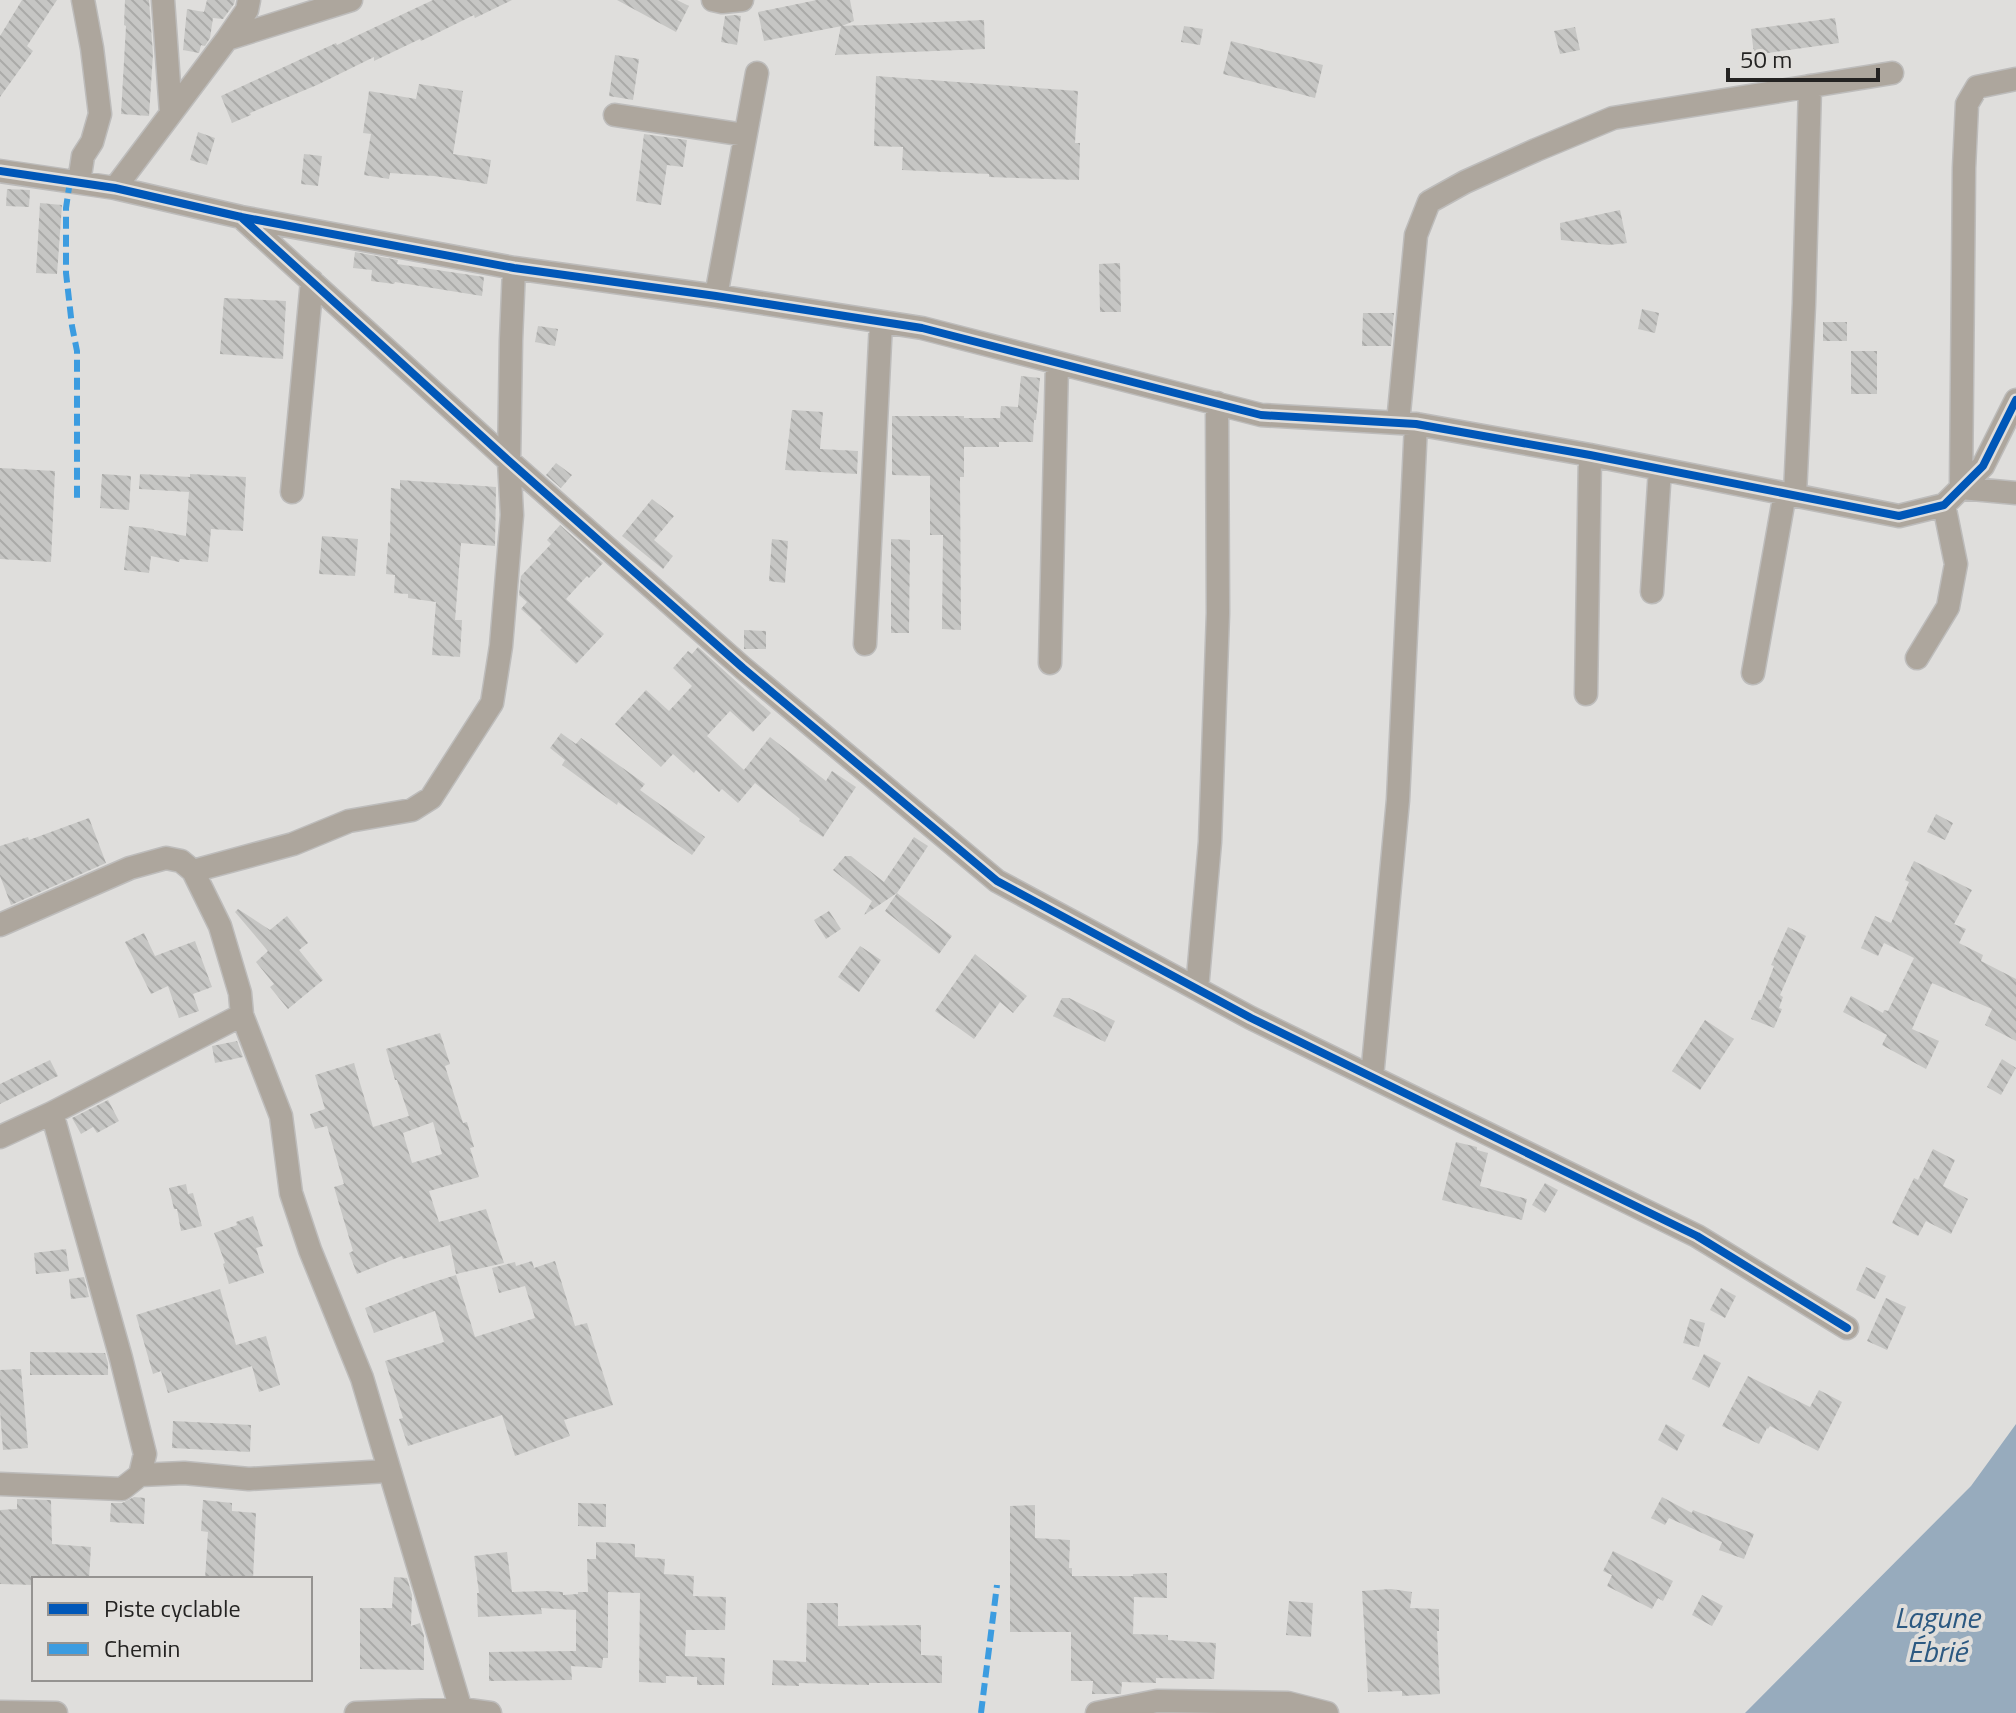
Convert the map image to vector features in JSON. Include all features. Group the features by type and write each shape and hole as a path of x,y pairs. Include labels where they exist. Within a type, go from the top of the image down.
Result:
{"street":[{"path":"79,182 83,156 92,142 100,114 83,0"},
{"path":"163,0 171,113"},
{"path":"115,188 227,39 247,10 249,0"},
{"path":"227,39 351,0"},
{"path":"713,0 742,0"},
{"path":"716,296 757,73"},
{"path":"1372,1077 1398,800 1407,424 1416,235 1429,202 1465,182 1613,118 1892,73"},
{"path":"1961,488 1967,104 1977,87 2016,79"},
{"path":"1753,673 1790,494 1804,304 1810,86"},
{"path":"615,115 745,135"},
{"path":"0,171 115,188 241,217 514,268 922,328 1261,415 1407,424 1590,455 1899,516 1944,505 1983,466 2016,400"},
{"path":"241,217 509,461 743,668 997,881 1251,1018 1697,1236 1847,1328"},
{"path":"193,871 293,844 349,821 412,810 431,798 492,703 501,646 512,515 509,461 514,268"},
{"path":"292,492 312,281"},
{"path":"865,644 881,322"},
{"path":"1050,663 1057,363"},
{"path":"1197,989 1210,842 1218,613 1217,403"},
{"path":"1586,694 1590,455"},
{"path":"1652,592 1660,469"},
{"path":"1961,488 2016,493"},
{"path":"1917,658 1948,607 1956,564 1944,505"},
{"path":"0,925 130,868 166,858 181,861 193,871 220,926 240,993 242,1015 281,1116 291,1193 310,1250 362,1378 462,1711"},
{"path":"0,1137 242,1015"},
{"path":"52,1113 145,1454 140,1475"},
{"path":"0,1484 122,1489 140,1475 184,1473 249,1479 388,1471"},
{"path":"1097,1713 1157,1701 1288,1703 1327,1713"},
{"path":"0,1712 56,1713"},
{"path":"356,1713 490,1713"}],"water":[{"name":"Lagune Ébrié","path":"2016,1424 2016,1713 1745,1713 1971,1486"}],"building":[{"path":"22,0 57,0 27,46 33,51 0,97 0,36"},
{"path":"125,0 149,0 153,54 149,116 121,114"},
{"path":"207,0 235,0 223,19 213,18 210,38 205,46 201,45 199,53 183,50 187,9 204,12"},
{"path":"433,0 512,0 374,61 374,57 232,123 221,96"},
{"path":"617,0 677,0 689,6 676,32"},
{"path":"817,0 850,0 854,21 764,41 758,12"},
{"path":"725,16 741,16 737,45 721,42"},
{"path":"1835,18 1839,43 1754,55 1751,29"},
{"path":"984,20 985,49 835,55 841,26"},
{"path":"1184,26 1203,29 1200,45 1181,42"},
{"path":"1575,27 1580,50 1560,54 1554,31"},
{"path":"1231,41 1323,65 1315,98 1223,74"},
{"path":"615,55 639,59 633,100 609,96"},
{"path":"876,76 1078,91 1075,143 1080,143 1079,180 902,170 903,147 874,146"},
{"path":"419,84 463,91 453,154 491,160 487,184 434,176 390,173 389,179 364,175 371,134 363,133 369,91 416,99"},
{"path":"198,132 215,138 207,165 190,160"},
{"path":"644,134 687,140 683,167 667,165 661,205 636,201"},
{"path":"304,154 322,156 318,186 301,184"},
{"path":"7,189 30,190 29,207 6,206"},
{"path":"40,203 62,205 57,274 36,273"},
{"path":"1620,210 1627,243 1609,245 1561,240 1560,223"},
{"path":"355,252 398,260 397,264 484,277 482,296 371,281 372,270 353,268"},
{"path":"1120,263 1121,312 1100,312 1099,264"},
{"path":"224,298 286,301 283,359 220,354"},
{"path":"1642,309 1659,313 1655,333 1638,329"},
{"path":"1363,313 1394,313 1391,346 1362,346"},
{"path":"1823,322 1847,322 1847,341 1823,341"},
{"path":"538,326 558,329 555,346 535,342"},
{"path":"1851,351 1877,351 1877,394 1851,394"},
{"path":"1021,376 1040,378 1033,442 999,442 999,447 964,447 964,477 960,477 961,630 942,629 943,535 930,535 930,476 892,475 892,416 1000,418 1001,406 1018,407"},
{"path":"792,410 823,412 820,449 858,451 857,474 785,470"},
{"path":"556,463 572,475 561,488 546,475"},
{"path":"0,468 55,471 51,562 0,559"},
{"path":"102,474 131,476 129,510 100,508"},
{"path":"140,474 246,477 243,531 211,529 208,562 180,559 179,562 151,556 149,573 124,570 129,526 186,536 189,492 139,489"},
{"path":"400,480 496,487 495,546 461,543 455,620 462,620 460,657 432,655 436,602 394,593 395,575 386,574 391,488 400,489"},
{"path":"652,499 674,516 654,540 673,556 663,569 622,536"},
{"path":"560,525 603,563 566,599 604,634 576,664 521,609 527,602 519,595 521,576 551,544 547,540"},
{"path":"322,536 358,539 355,576 319,574"},
{"path":"772,539 788,541 785,583 769,581"},
{"path":"891,539 910,540 909,633 891,633"},
{"path":"744,630 766,631 766,649 744,649"},
{"path":"698,647 771,713 753,732 730,711 707,736 744,770 770,737 826,781 832,771 856,787 823,837 755,783 738,803 722,789 719,792 673,754 661,767 615,724 646,690 669,711 692,686 673,668 688,651 692,654"},
{"path":"561,733 576,744 581,738 645,784 640,790 705,837 692,855 562,765 565,760 550,748"},
{"path":"1936,814 1953,823 1945,840 1927,832"},
{"path":"89,818 106,863 11,905 0,876 0,846 28,837 29,840"},
{"path":"914,837 928,846 897,893 864,915 872,901 833,870 845,856 851,856 884,882"},
{"path":"1914,861 1972,890 1954,924 1966,929 1959,943 1983,955 1981,961 2016,979 2016,1041 1985,1025 1992,1009 1932,983 1912,1029 1939,1041 1926,1069 1882,1045 1887,1035 1843,1012 1851,996 1883,1013 1884,1010 1888,1011 1914,958 1884,943 1878,956 1861,948 1875,916 1891,923 1909,882 1905,880"},
{"path":"897,893 952,936 939,954 885,911"},
{"path":"238,909 270,930 287,916 308,943 299,950 323,980 288,1009 270,987 274,984 256,962 268,951 235,912"},
{"path":"829,911 841,929 826,939 814,920"},
{"path":"1788,927 1806,936 1780,995 1783,997 1779,1008 1782,1009 1774,1028 1751,1019"},
{"path":"144,933 155,956 195,941 212,987 193,994 199,1011 179,1018 168,986 151,994 125,942"},
{"path":"860,946 881,960 859,992 838,977"},
{"path":"975,954 1027,996 1013,1013 1000,1002 974,1039 935,1011"},
{"path":"1062,998 1069,998 1115,1021 1105,1042 1053,1016"},
{"path":"1705,1020 1734,1039 1700,1090 1672,1071"},
{"path":"440,1033 450,1064 445,1066 463,1123 467,1122 474,1147 470,1148 479,1177 429,1191 439,1222 486,1209 504,1263 456,1274 450,1245 403,1259 402,1256 357,1274 334,1187 344,1184 327,1126 315,1129 310,1114 325,1109 315,1075 354,1063 373,1127 409,1116 386,1049","holes":["433,1122 442,1154 412,1163 403,1133"]},
{"path":"237,1041 243,1057 215,1063 212,1046"},
{"path":"2002,1059 2016,1068 2001,1095 1987,1087"},
{"path":"50,1060 58,1076 0,1104 0,1084"},
{"path":"108,1100 119,1121 97,1133 93,1127 81,1134 72,1118"},
{"path":"1456,1142 1488,1153 1480,1186 1527,1199 1522,1220 1442,1200"},
{"path":"1933,1149 1955,1160 1943,1186 1968,1199 1951,1234 1926,1221 1918,1236 1892,1223 1914,1178 1918,1180"},
{"path":"1545,1183 1558,1190 1545,1213 1532,1205"},
{"path":"186,1184 188,1194 193,1193 202,1226 181,1231 169,1188"},
{"path":"253,1216 263,1246 256,1248 264,1273 229,1284 214,1233"},
{"path":"66,1249 69,1271 36,1274 34,1253"},
{"path":"532,1261 534,1268 555,1261 575,1326 587,1323 613,1405 564,1420 570,1436 515,1456 502,1415 408,1446 399,1419 403,1418 385,1361 444,1342 435,1311 374,1333 365,1308 456,1275 475,1337 535,1318 525,1286 499,1293 492,1268"},
{"path":"1866,1267 1886,1276 1875,1299 1856,1290"},
{"path":"84,1277 89,1297 71,1299 69,1279"},
{"path":"1721,1288 1736,1296 1725,1318 1710,1310"},
{"path":"220,1289 236,1345 266,1336 280,1385 259,1392 252,1366 168,1393 161,1371 153,1374 136,1315"},
{"path":"1886,1298 1906,1307 1887,1350 1867,1341"},
{"path":"1690,1319 1705,1323 1699,1347 1683,1343"},
{"path":"30,1352 105,1353 108,1375 30,1375"},
{"path":"1704,1354 1721,1363 1709,1388 1692,1379"},
{"path":"21,1369 28,1448 3,1450 0,1370"},
{"path":"1748,1376 1810,1407 1819,1390 1842,1402 1818,1451 1770,1426 1759,1444 1722,1426"},
{"path":"173,1421 251,1425 250,1452 172,1448"},
{"path":"1666,1424 1685,1435 1677,1451 1658,1440"},
{"path":"134,1497 145,1498 144,1524 110,1522 111,1503 122,1503"},
{"path":"1662,1497 1692,1513 1693,1510 1754,1534 1744,1559 1719,1550 1722,1542 1669,1518 1665,1525 1651,1518"},
{"path":"17,1499 51,1500 52,1544 91,1547 89,1577 32,1577 32,1585 0,1584 0,1510 17,1509"},
{"path":"203,1500 232,1503 232,1511 256,1513 253,1577 205,1577 208,1532 201,1531"},
{"path":"578,1503 606,1504 606,1527 578,1526"},
{"path":"1035,1505 1035,1538 1070,1540 1069,1568 1072,1568 1072,1576 1167,1573 1167,1598 1134,1597 1133,1634 1168,1635 1168,1640 1216,1643 1214,1679 1156,1678 1156,1683 1122,1682 1121,1694 1092,1694 1093,1681 1071,1681 1071,1632 1010,1632 1010,1506"},
{"path":"596,1542 635,1544 635,1557 665,1559 664,1574 694,1576 693,1596 726,1597 725,1630 686,1630 685,1656 725,1658 724,1685 697,1685 697,1677 666,1676 666,1683 639,1682 640,1593 608,1592 608,1658 603,1658 602,1668 571,1666 572,1680 489,1681 489,1652 576,1651 576,1610 541,1608 542,1614 478,1617 479,1593 474,1556 507,1552 512,1592 578,1594 588,1592 587,1559 596,1559"},
{"path":"1613,1551 1673,1581 1663,1601 1658,1598 1652,1609 1607,1586 1612,1575 1603,1571"},
{"path":"394,1577 407,1578 412,1595 411,1626 420,1623 424,1636 424,1670 360,1669 360,1608 392,1608"},
{"path":"1391,1589 1412,1592 1410,1608 1439,1609 1440,1694 1402,1696 1402,1691 1368,1692 1362,1591"},
{"path":"1702,1595 1723,1606 1712,1626 1692,1615"},
{"path":"1289,1601 1313,1603 1311,1637 1286,1635"},
{"path":"807,1603 838,1603 838,1626 921,1625 921,1655 942,1656 942,1683 772,1685 773,1660 806,1662"}],"marked path":[{"path":"70,181 66,208 66,273 77,351 77,501"},
{"path":"981,1713 997,1585"}],"cycle path":[{"path":"0,171 115,188 241,217 514,268 922,328 1261,415 1416,424 1899,516 1944,505 1983,466 2016,400"},
{"path":"241,217 509,461 743,668 997,881 1251,1018 1697,1236 1847,1328"}]}
